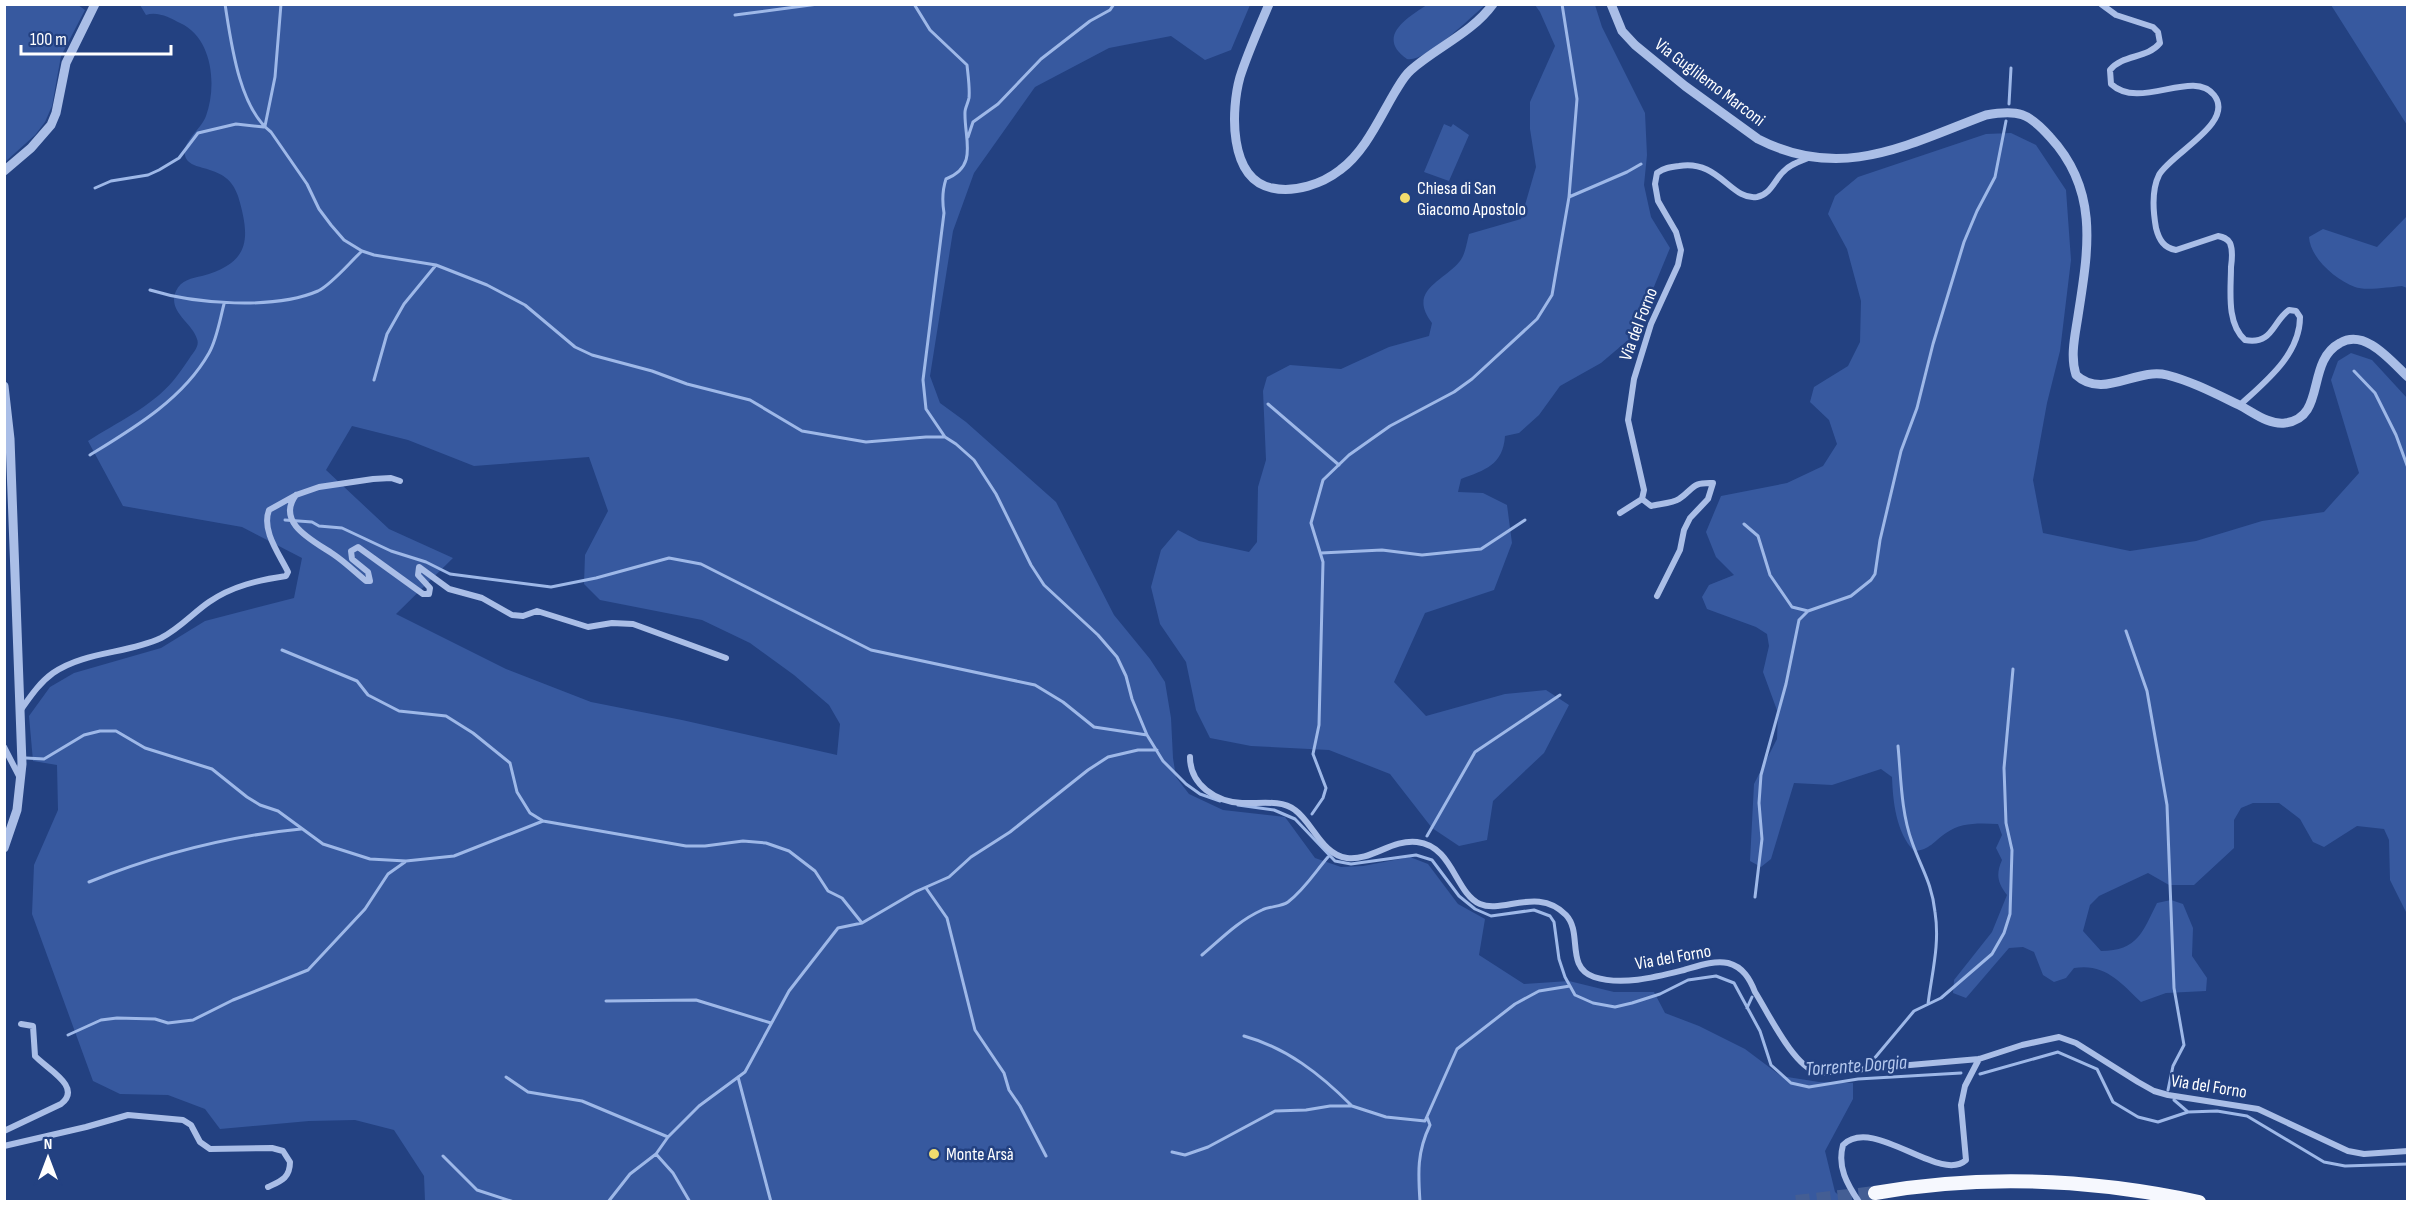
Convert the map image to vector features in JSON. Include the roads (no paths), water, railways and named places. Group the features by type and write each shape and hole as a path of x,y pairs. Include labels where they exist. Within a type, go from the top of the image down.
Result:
{"highway":[{"path":"1875,1193 1942,1184 2030,1180 2101,1185 2199,1202"}],"street":[{"path":"4,171 31,148 51,125 56,113 66,63 96,4"},
{"path":"1269,4 1240,78 1234,134 1241,162 1247,171 1265,186 1287,189 1304,187 1341,170 1359,151 1405,76 1464,33 1493,4"},
{"name":"Via Guglilemo Marconi","path":"1611,4 1622,31 1635,45 1685,86 1758,139 1776,148 1812,157 1840,159 1876,155 1994,114 2017,113 2036,120 2055,141 2068,161 2084,198 2088,247 2073,353 2076,375 2091,384 2104,385 2161,373 2240,405"},
{"path":"2101,4 2116,15 2153,27 2160,38 2160,43 2154,51 2116,63 2110,70 2111,84 2117,90 2127,94 2138,94 2197,86 2214,94 2217,100 2218,114 2212,125 2169,162 2160,173 2155,185 2154,216 2158,237 2163,245 2176,250 2218,236 2229,241 2232,255 2231,297 2235,328 2245,340 2259,340 2268,335 2289,310 2296,311 2300,317 2290,351 2279,367 2240,405 2273,423 2296,420 2310,406 2320,365 2326,354 2344,340 2356,339 2367,342 2408,377"},
{"name":"Via del Forno","path":"1642,499 1644,490 1642,473 1628,420 1634,379 1652,324 1678,265 1681,250 1676,232 1658,201 1655,184 1657,173 1664,168 1696,164 1712,170 1733,189 1746,196 1758,197 1771,189 1784,171 1799,161 1812,157"},
{"path":"4,386 10,439 21,785 17,810 4,848"},
{"path":"20,712 38,687 54,672 84,658 142,646 164,637 209,602 230,591 246,584 286,576 288,572 274,548 267,514 269,510 296,495 319,487 373,479 391,478 400,481"},
{"path":"1620,513 1642,499 1651,506 1678,500 1687,490 1698,484 1713,483 1708,499 1690,518 1684,530 1680,550 1657,596"},
{"path":"296,495 291,502 289,512 297,529 366,581 370,581 368,572 352,559 351,551 355,547 423,594 429,594 430,588 418,575 419,567 449,589 482,598 512,615 523,616 537,611 588,627 612,623 633,624 726,658"},
{"path":"4,747 17,769 21,785"},
{"name":"Via del Forno","path":"1190,757 1193,775 1208,792 1223,800 1240,803 1282,804 1291,807 1304,818 1327,847 1340,857 1353,858 1398,844 1417,842 1428,845 1443,857 1471,898 1479,903 1494,906 1532,901 1549,905 1564,913 1570,920 1579,965 1584,972 1596,978 1623,981 1660,976 1707,964 1728,963 1736,966 1750,981 1799,1062 1811,1071 1818,1073 1979,1059 2022,1045 2060,1037 2088,1049 2154,1091 2258,1109 2349,1152 2364,1155 2408,1151"},
{"path":"4,1131 61,1104 69,1094 64,1082 35,1056 33,1026 21,1024"},
{"path":"1860,1202 1847,1185 1840,1164 1843,1145 1855,1137 1876,1139 1941,1164 1964,1163 1967,1157 1961,1105 1965,1086 1979,1059"},
{"path":"4,1146 86,1128 128,1115 183,1120 191,1125 200,1143 210,1149 272,1148 283,1151 290,1162 288,1174 283,1180 268,1187"}],"waterway":[{"path":"225,4 238,73 251,107 307,184 319,209 331,225 344,240 362,251 436,265 487,285 525,305 575,347 592,355 652,371 687,384 750,400 802,431 866,442 945,437 956,444 974,460 996,494 1031,565 1044,585 1098,635 1117,657 1147,735 1163,761 1186,784 1200,794 1220,801"},
{"path":"265,126 275,77 281,4"},
{"path":"735,15 818,4"},
{"path":"914,4 930,30 967,65 969,86 969,98 965,112 968,151 963,167 946,179 944,188 944,213 923,380 926,409 945,437"},
{"path":"968,137 973,122 998,104 1041,59 1090,21 1110,10 1114,4"},
{"path":"1312,814 1323,798 1326,788 1313,754 1319,725 1323,562 1311,523 1323,480 1349,455 1390,426 1454,392 1472,379 1537,319 1552,295 1569,197 1577,99 1562,4"},
{"path":"2009,104 2011,68"},
{"path":"1755,897 1762,839 1759,803 1761,775 1786,684 1799,620 1808,611 1851,596 1875,574 1880,540 1901,451 1917,408 1933,344 1964,242 1995,177 2006,121"},
{"path":"95,188 111,181 148,175 159,170 179,158 198,133 236,124 264,127"},
{"path":"1569,197 1641,164"},
{"path":"150,290 189,299 234,303 280,301 300,297 323,288 362,251"},
{"path":"374,380 387,334 404,304 436,265"},
{"path":"90,455 156,411 186,385 212,347 224,304"},
{"path":"2354,371 2375,393 2396,435 2408,468"},
{"path":"1268,404 1339,465"},
{"path":"285,520 342,528 391,551 426,562 450,574 551,587 596,578 669,558 701,564 871,650 1035,685 1063,702 1094,727 1147,735"},
{"path":"1321,553 1382,550 1422,555 1481,549 1525,520"},
{"path":"1744,524 1758,536 1770,575 1792,607 1808,611"},
{"path":"2126,631 2147,691 2167,805 2174,988 2184,1045 2173,1066 2168,1090"},
{"path":"282,650 357,681 368,695 399,711 446,716 473,733 510,763 517,792 530,813 543,821 686,846 743,841 766,843 789,851 815,871 828,891 842,898 862,923"},
{"path":"1873,1060 1914,1011 1941,998 1992,954 2004,933 2010,914 2012,850 2006,823 2004,768 2013,669"},
{"path":"1427,836 1475,752 1560,695"},
{"path":"26,758 44,759 84,735 100,731 116,731 145,748 212,769 247,797 260,805 278,811 323,844 370,859 406,861 454,856 543,821"},
{"path":"1898,746 1908,831 1934,902 1936,947 1928,1004"},
{"path":"608,1202 630,1174 656,1154 668,1137 699,1106 745,1072 789,991 838,928 862,923 915,892 949,877 971,857 1010,832 1088,770 1108,757 1138,750 1157,750"},
{"name":"Torrente Dorgia","path":"1238,805 1274,810 1295,819 1335,861 1351,864 1416,855 1432,860 1459,896 1475,909 1491,916 1534,910 1550,916 1554,922 1559,959 1565,977 1575,995 1593,1003 1615,1007 1660,994 1688,980 1716,976 1734,983 1760,1031 1771,1065 1791,1083 1809,1087 1858,1079 1961,1073"},
{"path":"89,882 140,863 193,848 246,836 301,829"},
{"path":"1202,955 1253,914 1288,902 1305,886 1328,857"},
{"path":"68,1035 101,1020 117,1018 155,1019 168,1023 193,1020 233,1000 308,970 365,909 388,874 405,862"},
{"path":"926,888 947,918 975,1030 1004,1073 1009,1090 1046,1156"},
{"path":"1172,1152 1185,1155 1208,1147 1275,1111 1352,1106 1386,1117 1425,1121 1457,1049 1515,1004 1539,991 1570,986"},
{"path":"1747,1008 1752,997"},
{"path":"606,1001 696,1000 771,1023"},
{"path":"1244,1036 1274,1047 1302,1063 1351,1105"},
{"name":"Torrente Dorgia","path":"1980,1074 2058,1052 2097,1069 2113,1102 2138,1117 2158,1122 2188,1112 2217,1111 2247,1116 2324,1162 2345,1166 2408,1164"},
{"path":"506,1077 528,1092 582,1101 668,1137"},
{"path":"738,1077 771,1202"},
{"path":"2174,1100 2188,1112"},
{"path":"1420,1202 1419,1162 1430,1125 1427,1117"},
{"path":"656,1154 673,1173 690,1202"},
{"path":"443,1156 477,1190 514,1202"}],"tunnel":[{"path":"1796,1202 1875,1193"}],"place":[{"name":"Chiesa di San Giacomo Apostolo","path":"1405,198"},
{"name":"Monte Arsà","path":"934,1154"}]}
